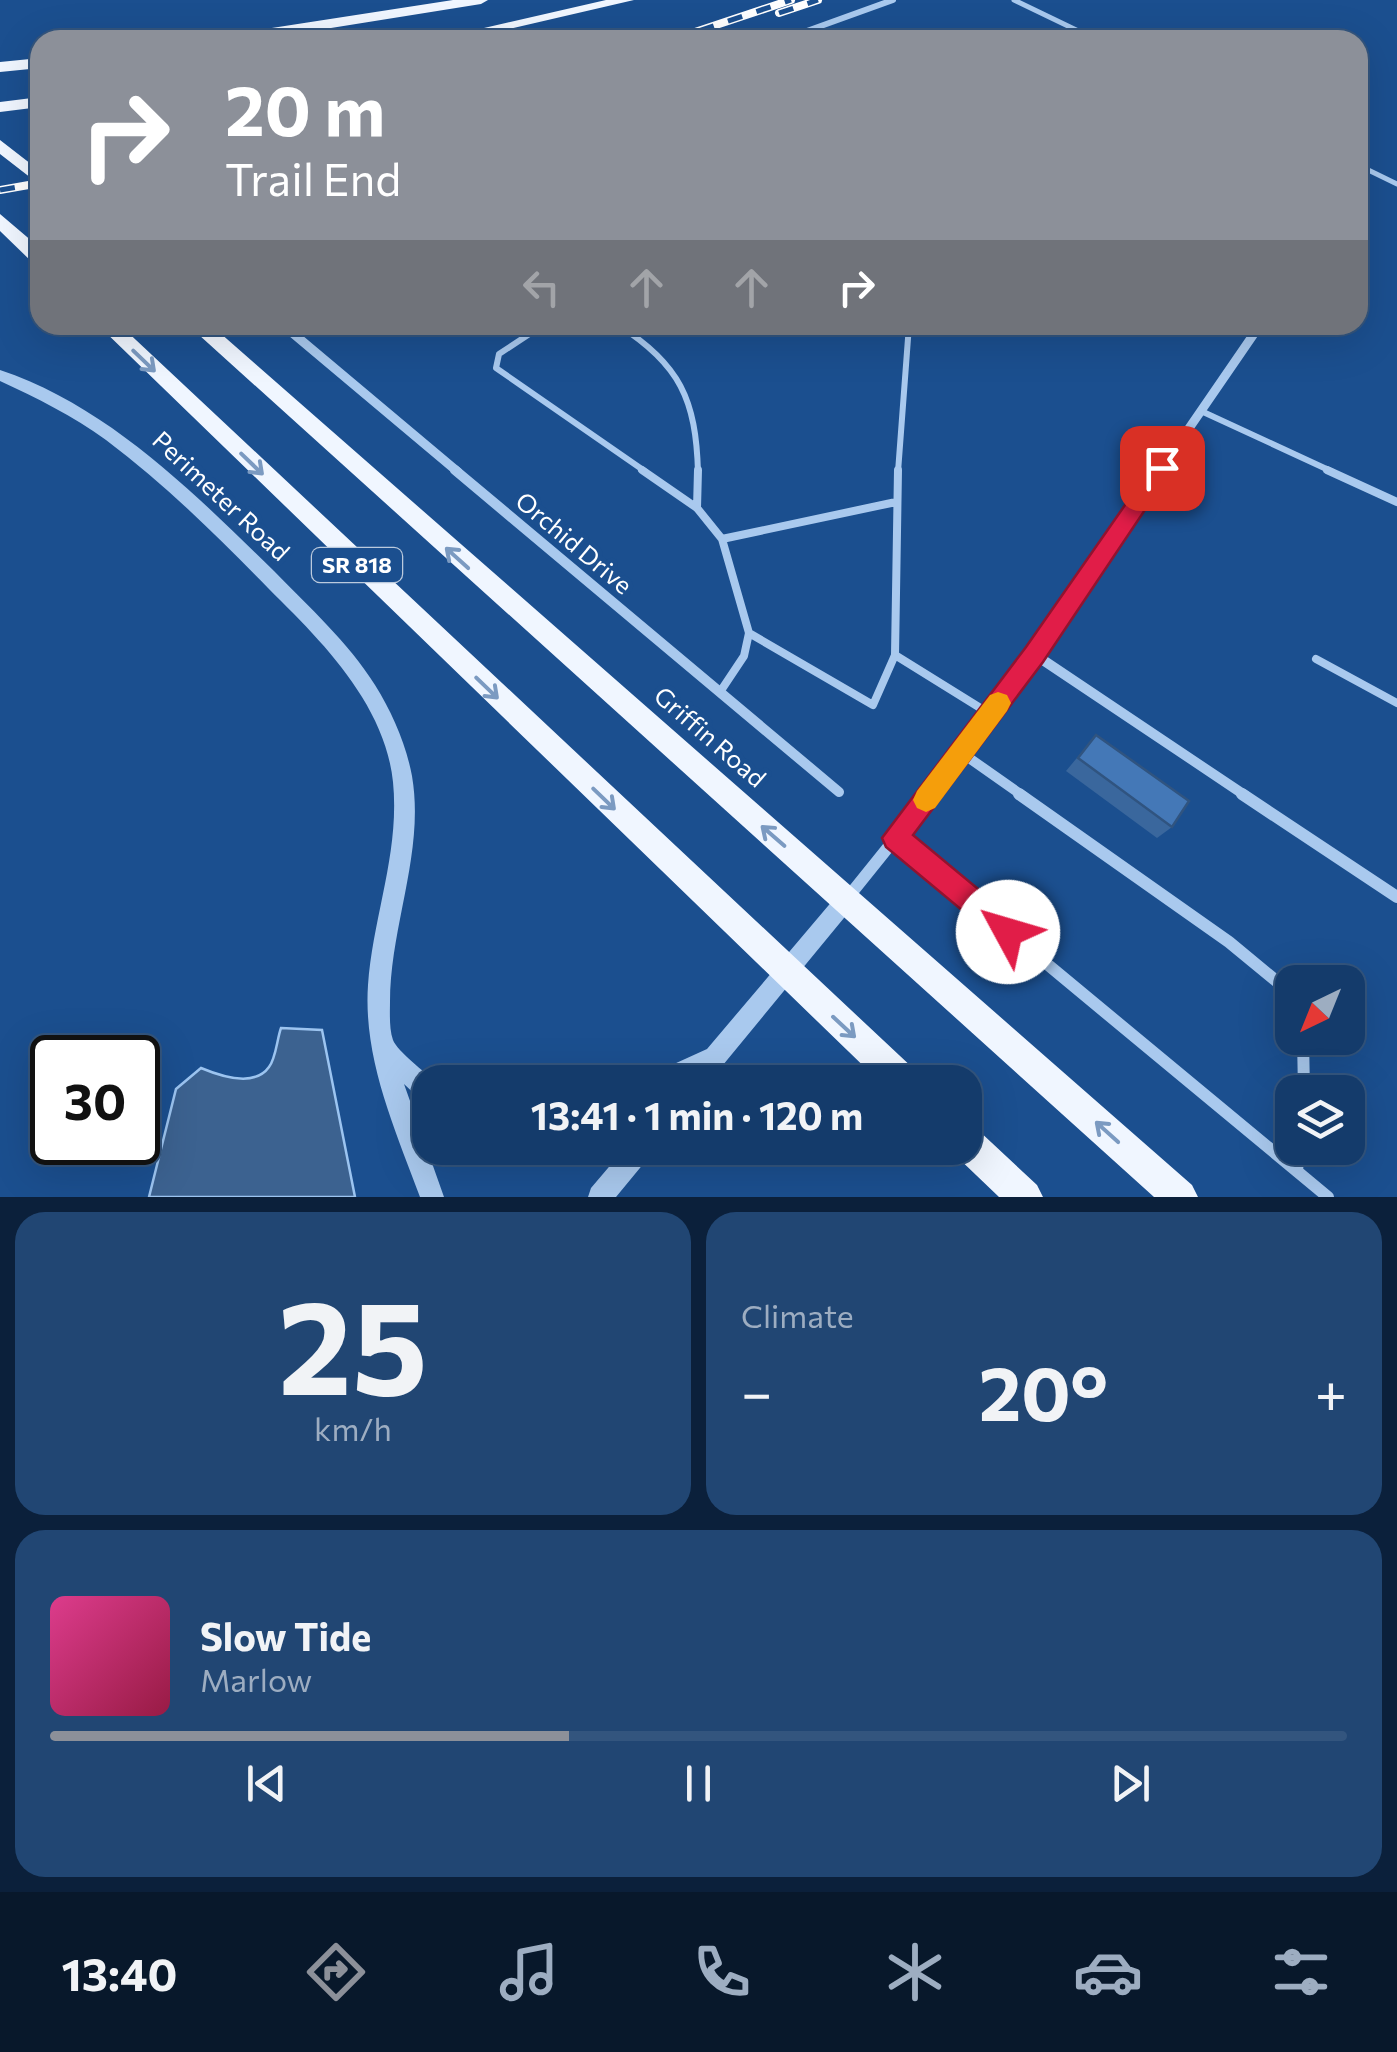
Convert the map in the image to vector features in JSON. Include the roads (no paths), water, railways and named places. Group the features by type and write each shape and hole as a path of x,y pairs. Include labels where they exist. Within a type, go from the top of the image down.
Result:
{"main road":[{"path":"290,30 481,0"},
{"path":"487,30 627,0"},
{"path":"0,67 30,64"},
{"path":"0,107 30,103"},
{"path":"0,145 30,171"},
{"path":"0,220 30,249"},
{"name":"SR 818","path":"118,335 885,1065"},
{"name":"Griffin Road","path":"208,335 1180,1197"},
{"path":"218,335 232,358"},
{"path":"982,1157 1024,1197"}],"street":[{"path":"810,30 893,0"},
{"name":"Orchid Drive","path":"295,335 839,792"},
{"path":"708,1065 962,753 1253,335"},
{"name":"Perimeter Road","path":"0,375 71,408 149,462 328,637 371,691 395,746 405,805 401,863 380,977 383,1048 390,1080 432,1197"},
{"path":"1034,654 1397,897"},
{"path":"962,753 1229,942 1275,980"},
{"path":"895,838 1328,1197"},
{"path":"383,1048 412,1076"},
{"path":"695,1065 716,1055"},
{"path":"600,1197 626,1165"},
{"path":"1297,1171 1298,1165"}],"lane":[{"path":"1014,0 1076,30"},
{"path":"1368,170 1397,184"},
{"path":"528,335 499,354 496,368 697,508 722,538 750,632 744,656 720,692"},
{"path":"630,335 683,380 700,442 697,508"},
{"path":"750,632 873,704 895,655 896,502 908,335"},
{"path":"1201,411 1397,502"},
{"path":"722,538 896,502"},
{"path":"895,655 990,714"},
{"path":"1316,659 1397,703"}],"water":[{"path":"281,1028 322,1030 355,1197 149,1197 176,1089 201,1068 246,1079 263,1073 273,1059"}],"railway":[{"path":"701,30 791,0"},
{"path":"779,13 818,0"},
{"path":"0,190 30,185"}]}
